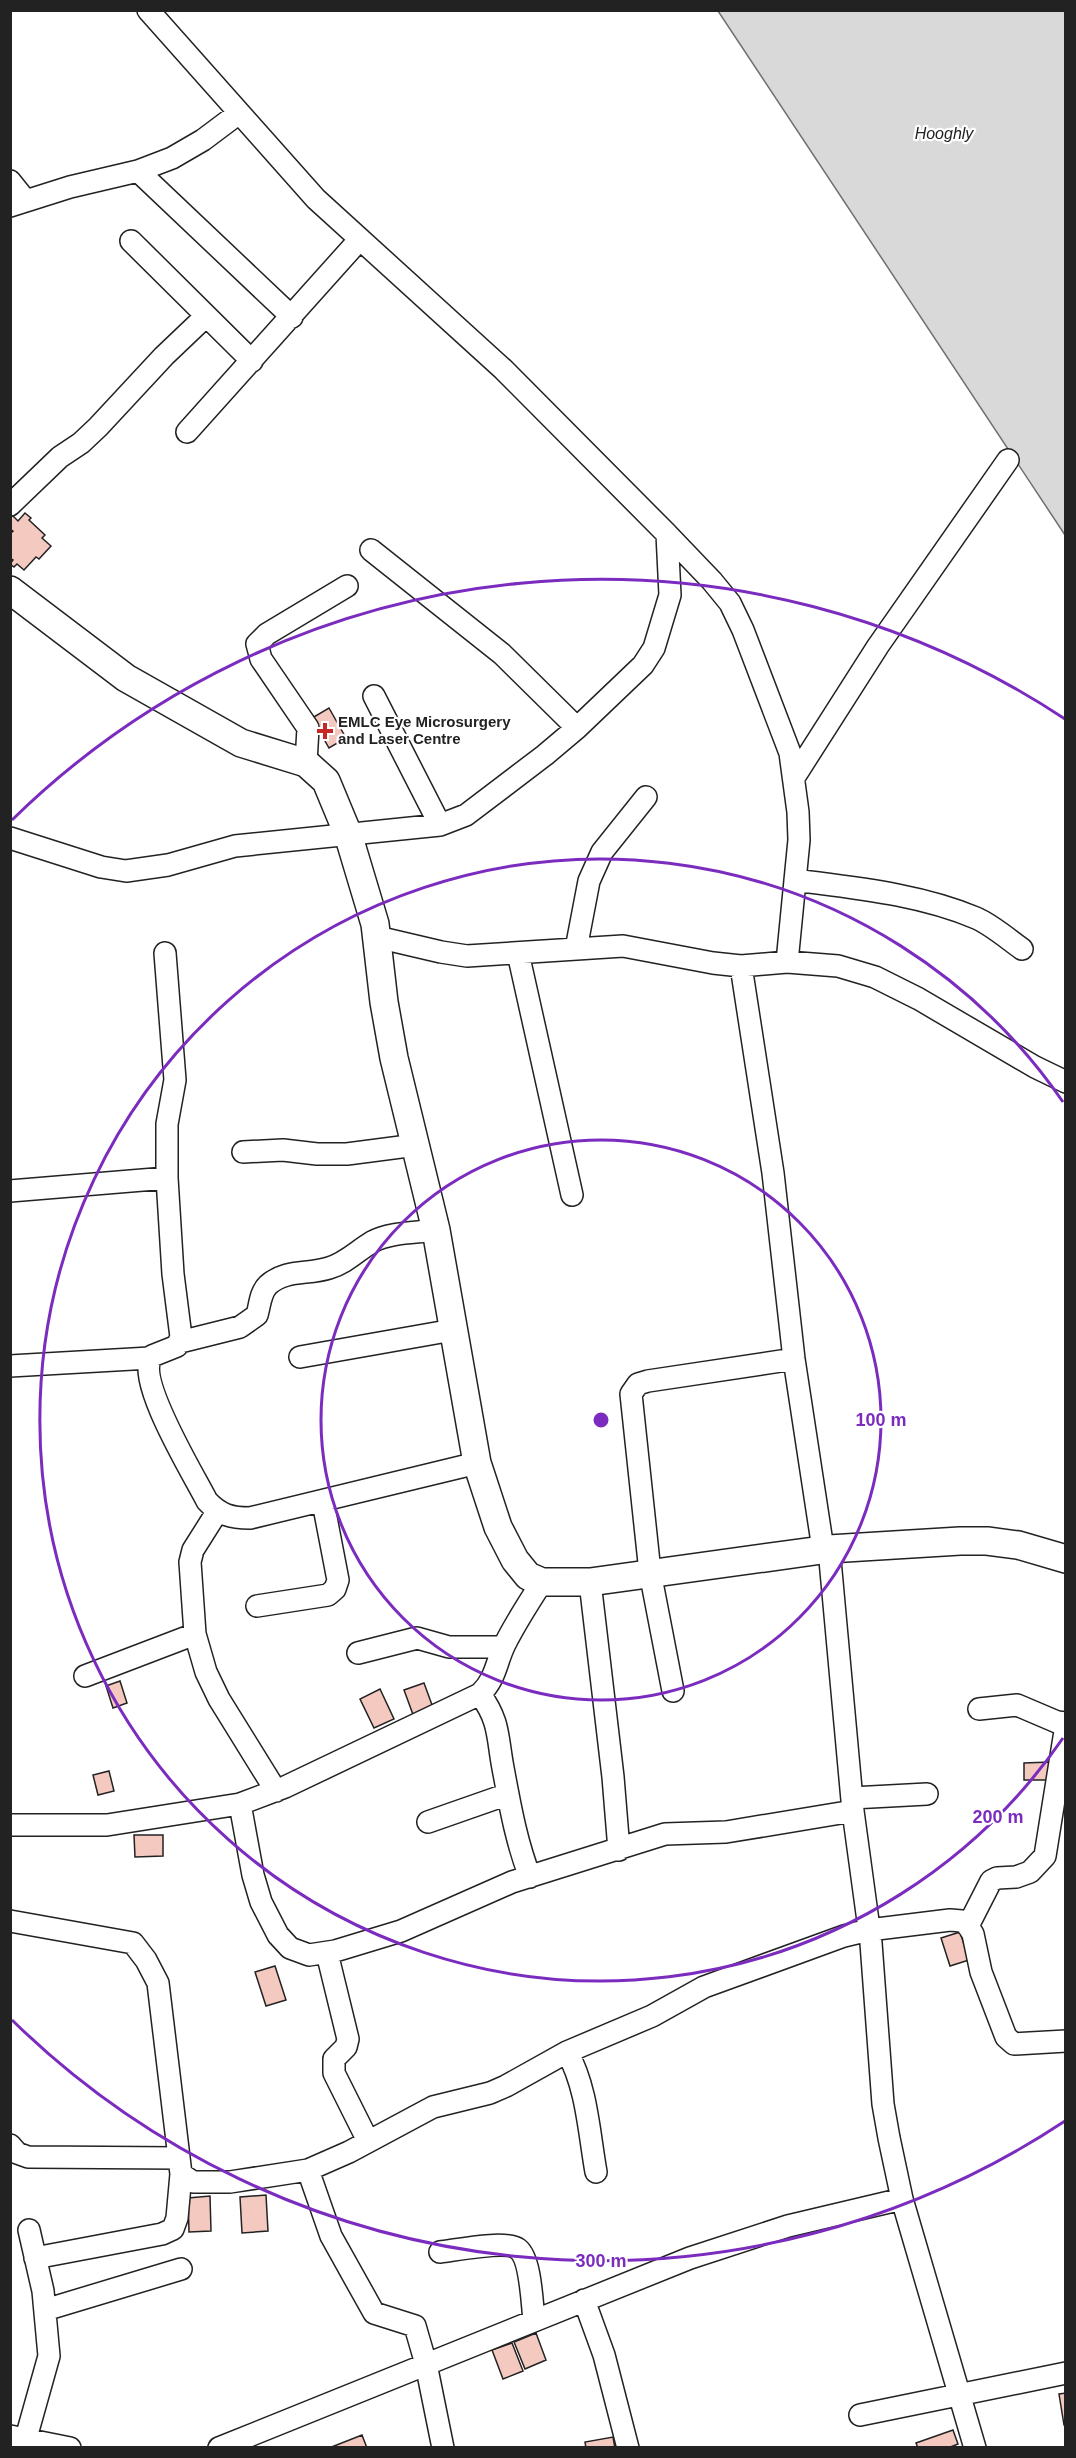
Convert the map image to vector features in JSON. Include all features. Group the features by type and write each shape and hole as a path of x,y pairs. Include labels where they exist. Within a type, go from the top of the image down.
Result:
{"main road":[{"path":"10,590 126,678 164,701 241,743 306,763 326,781 348,834 377,937 384,1002 392,1047 436,1230 477,1463 498,1527 515,1560 528,1576 542,1582 590,1582 826,1549 987,1541 1018,1545 1065,1559"}],"street":[{"path":"148,10 316,199 503,369 667,534 730,603 743,630 790,753 795,776 799,831 787,962"},
{"path":"10,181 18,204 70,187 138,171 180,153 203,140 239,113"},
{"path":"138,171 292,316"},
{"path":"187,432 360,239"},
{"path":"131,241 252,361"},
{"path":"10,505 60,457 89,435 164,356 206,316"},
{"path":"795,776 878,646 1008,460"},
{"path":"10,838 101,867 126,871 168,865 235,846 440,825 466,815 577,728 643,665 654,648 670,595 667,534"},
{"path":"371,550 502,654 577,728"},
{"path":"306,763 308,728 261,659 257,644 267,634 347,586"},
{"path":"374,696 440,825"},
{"path":"576,949 589,881 602,852 646,797"},
{"path":"795,880 866,889 938,905 978,919 1022,949"},
{"path":"377,937 467,956 624,946 692,960 741,966 787,962 838,966 875,977 919,999 1065,1082"},
{"path":"165,953 175,1080 167,1124 167,1178 172,1264 180,1342"},
{"path":"518,953 572,1195"},
{"path":"741,966 773,1173 794,1359 826,1549 853,1805 877,2000 883,2104 902,2199 975,2447"},
{"path":"243,1152 283,1150 317,1154 347,1154 416,1145"},
{"path":"10,1191 167,1178"},
{"path":"10,1366 150,1358 174,1348 180,1342 240,1327 249,1322 257,1315 266,1287 286,1274 325,1270 386,1237 436,1230"},
{"path":"300,1357 453,1330"},
{"path":"150,1358 150,1378 162,1416 207,1501 217,1512 232,1518 250,1518 323,1502 477,1463"},
{"path":"673,1690 650,1572 630,1402 633,1389 648,1381 794,1359"},
{"path":"257,1606 328,1595 335,1589 338,1580 323,1502"},
{"path":"217,1512 193,1550 190,1562 195,1634 206,1672 219,1700 276,1791"},
{"path":"10,1826 107,1825 240,1804 276,1791 480,1694 492,1680 518,1618 542,1582"},
{"path":"590,1582 613,1777 619,1850"},
{"path":"85,1676 195,1634"},
{"path":"358,1653 417,1638 449,1647 504,1647"},
{"path":"480,1694 490,1708 498,1729 519,1850 530,1877"},
{"path":"968,1926 991,1881 1030,1872 1046,1856 1065,1724 1017,1705 978,1709"},
{"path":"428,1822 508,1794"},
{"path":"240,1804 253,1875 261,1902 278,1935 290,1948 309,1955 327,1953 401,1931 482,1894 664,1834 726,1832 853,1805 927,1794"},
{"path":"16,2153 180,2166 193,2182 230,2182 308,2169 349,2152 433,2108 498,2090 567,2052 652,2016 704,1987 777,1958 869,1930 950,1920 962,1922 973,1934 983,1978 1006,2037 1014,2044 1065,2041"},
{"path":"10,1921 133,1943 146,1960 158,1983 180,2166 177,2218 173,2229 162,2235 35,2258"},
{"path":"327,1953 348,2038 346,2047 334,2059 334,2073 368,2141"},
{"path":"567,2052 575,2065 580,2084 597,2172"},
{"path":"308,2169 331,2236 374,2313 415,2326 426,2364 443,2448"},
{"path":"219,2448 690,2258 788,2226 902,2199"},
{"path":"29,2230 45,2310 49,2356 18,2437 70,2448"},
{"path":"441,2252 508,2244 518,2249 527,2264 534,2320"},
{"path":"45,2310 181,2269"},
{"path":"584,2300 614,2389 628,2448"},
{"path":"860,2415 1065,2373"}],"water":[{"name":"Hooghly","path":"718,11 1065,11 1065,535"}],"building":[{"path":"25,513 45,535 42,538 51,546 24,570 17,564 14,567 10,564 13,560 10,558 10,534 13,531 10,529 10,517 12,515 18,521"},
{"path":"329,708 346,738 329,748 312,718"},
{"path":"120,1681 127,1703 113,1708 106,1686"},
{"path":"424,1683 435,1713 415,1720 404,1690"},
{"path":"380,1689 394,1719 374,1728 360,1699"},
{"path":"1050,1762 1051,1780 1024,1780 1024,1763"},
{"path":"109,1771 114,1791 98,1795 93,1775"},
{"path":"134,1835 163,1835 163,1856 135,1857"},
{"path":"960,1932 969,1960 950,1966 941,1938"},
{"path":"275,1966 286,2000 266,2006 255,1972"},
{"path":"266,2195 268,2231 242,2233 240,2197"},
{"path":"210,2196 211,2231 189,2232 188,2198"},
{"path":"536,2333 546,2360 525,2369 514,2342"},
{"path":"512,2343 523,2371 503,2379 492,2350"},
{"path":"1066,2393 1066,2425 1064,2425 1059,2394"},
{"path":"953,2430 958,2444 948,2448 918,2448 916,2443"},
{"path":"362,2435 367,2448 329,2448"},
{"path":"613,2437 615,2448 586,2448 585,2442"}],"place":[{"name":"EMLC Eye Microsurgery and Laser Centre","path":"325,731"}]}
